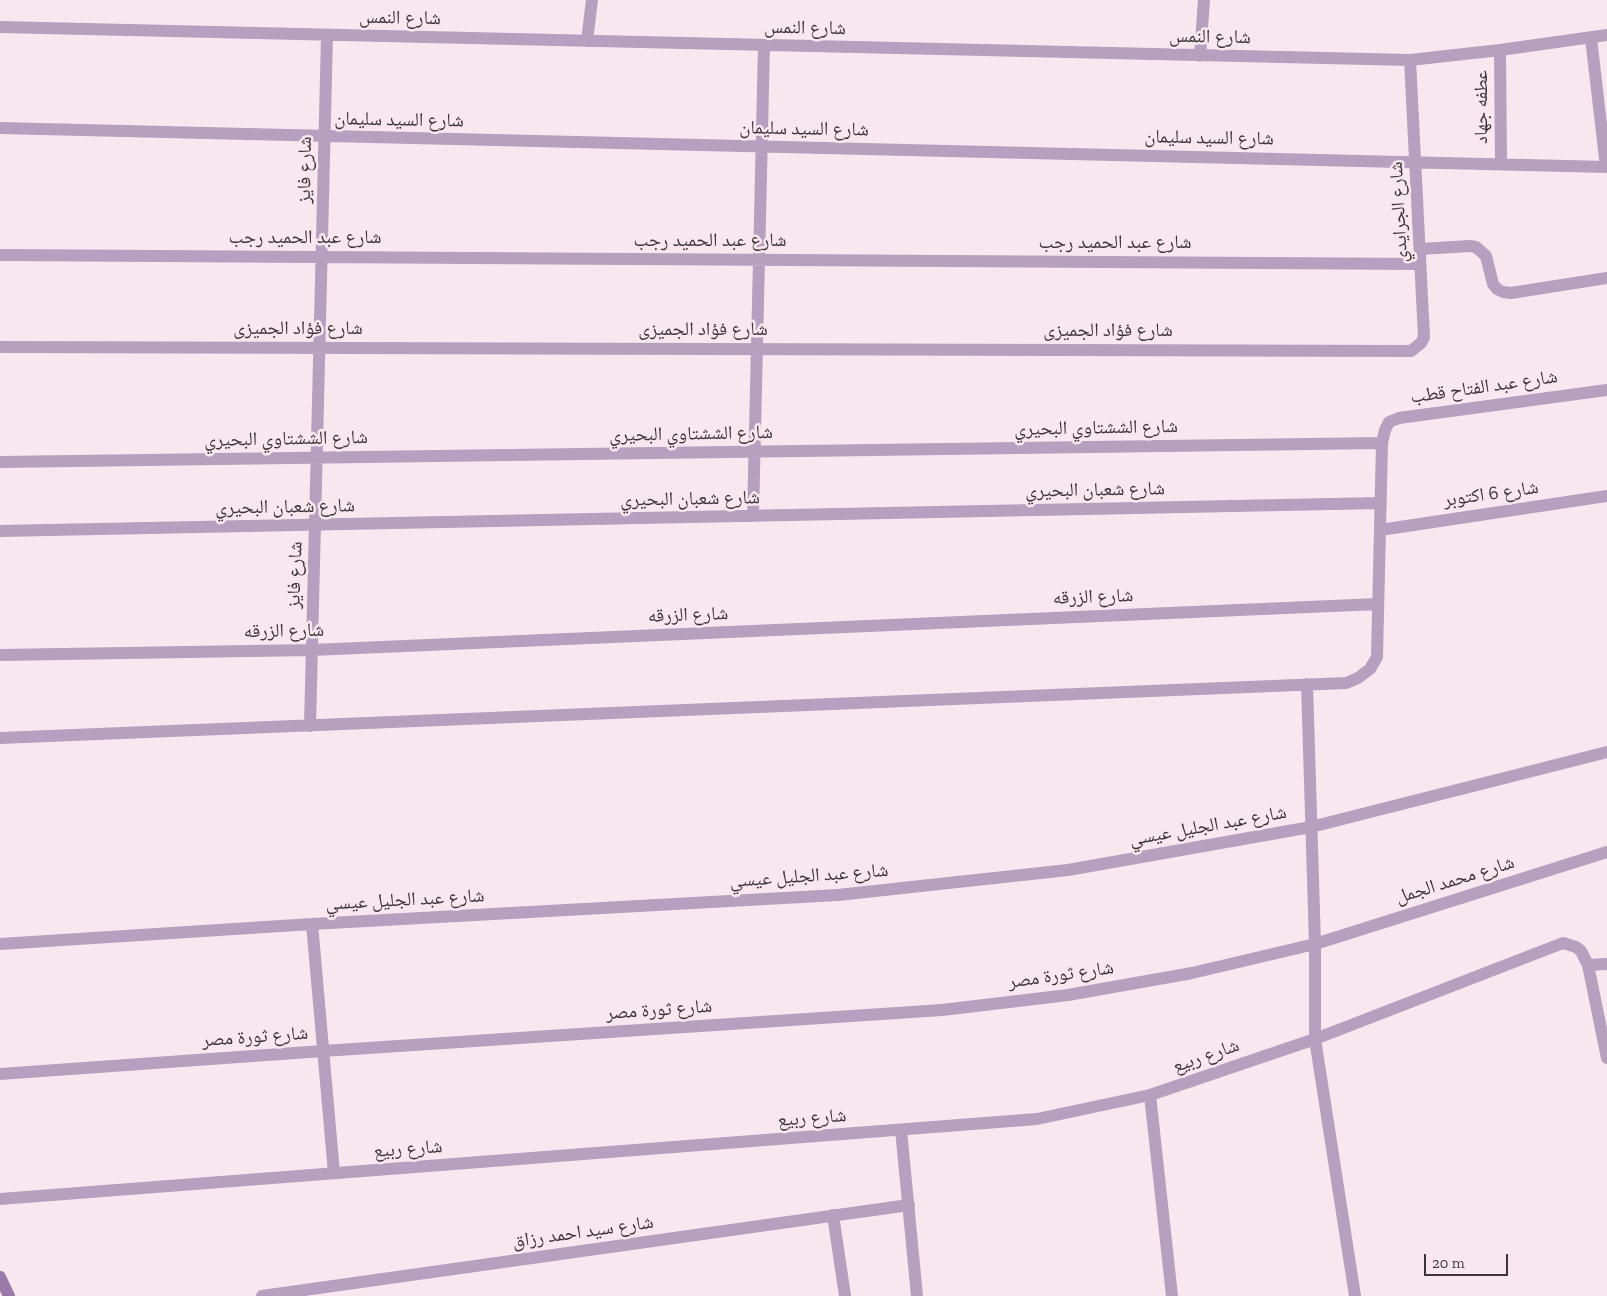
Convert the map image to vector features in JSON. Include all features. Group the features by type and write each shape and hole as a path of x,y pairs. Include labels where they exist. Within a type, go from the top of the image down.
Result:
{"main road":[{"path":"0,1277 9,1296"}],"street":[{"path":"587,41 592,0"},
{"path":"1200,56 1204,0"},
{"name":"شارع النمس","path":"0,27 1410,60 1607,35"},
{"name":"شارع فايز","path":"310,726 327,36"},
{"path":"1591,38 1607,167"},
{"path":"753,516 764,46"},
{"name":"عطفه جهاد","path":"1500,50 1501,164"},
{"name":"شارع الجرايدي","path":"1405,351 1417,348 1424,337 1410,60"},
{"name":"شارع السيد سليمان","path":"0,128 1607,167"},
{"path":"1420,248 1476,247 1486,256 1493,284 1503,292 1511,293 1607,278"},
{"name":"شارع عبد الحميد رجب","path":"0,255 1420,264"},
{"name":"شارع فؤاد الجميزى","path":"0,347 1405,351"},
{"name":"شارع عبد الفتاح قطب","path":"1382,443 1384,430 1389,422 1399,418 1607,390"},
{"path":"0,738 1346,683 1358,678 1370,669 1377,657 1382,443"},
{"name":"شارع الششتاوي البحيري","path":"0,462 1382,443"},
{"name":"شارع 6 اكتوبر","path":"1380,530 1607,496"},
{"name":"شارع شعبان البحيري","path":"0,531 1381,503"},
{"name":"شارع الزرقه","path":"0,655 312,650 1378,604"},
{"path":"1306,684 1315,944 1315,1039 1355,1296"},
{"name":"شارع عبد الجليل عيسي","path":"0,944 312,924 838,895 1068,870 1311,827 1607,752"},
{"name":"شارع محمد الجمل","path":"1315,944 1607,852"},
{"path":"312,924 334,1174"},
{"name":"شارع ربيع","path":"0,1199 1037,1119 1150,1095 1315,1039 1563,942 1581,951 1588,965"},
{"name":"شارع ثورة مصر","path":"0,1074 942,1010 1068,995 1192,973 1315,944"},
{"path":"1607,964 1588,965 1607,1058"},
{"path":"1150,1095 1172,1296"},
{"path":"901,1130 917,1296"},
{"name":"شارع سيد احمد رزاق","path":"262,1296 909,1205"},
{"path":"833,1215 846,1296"}]}
